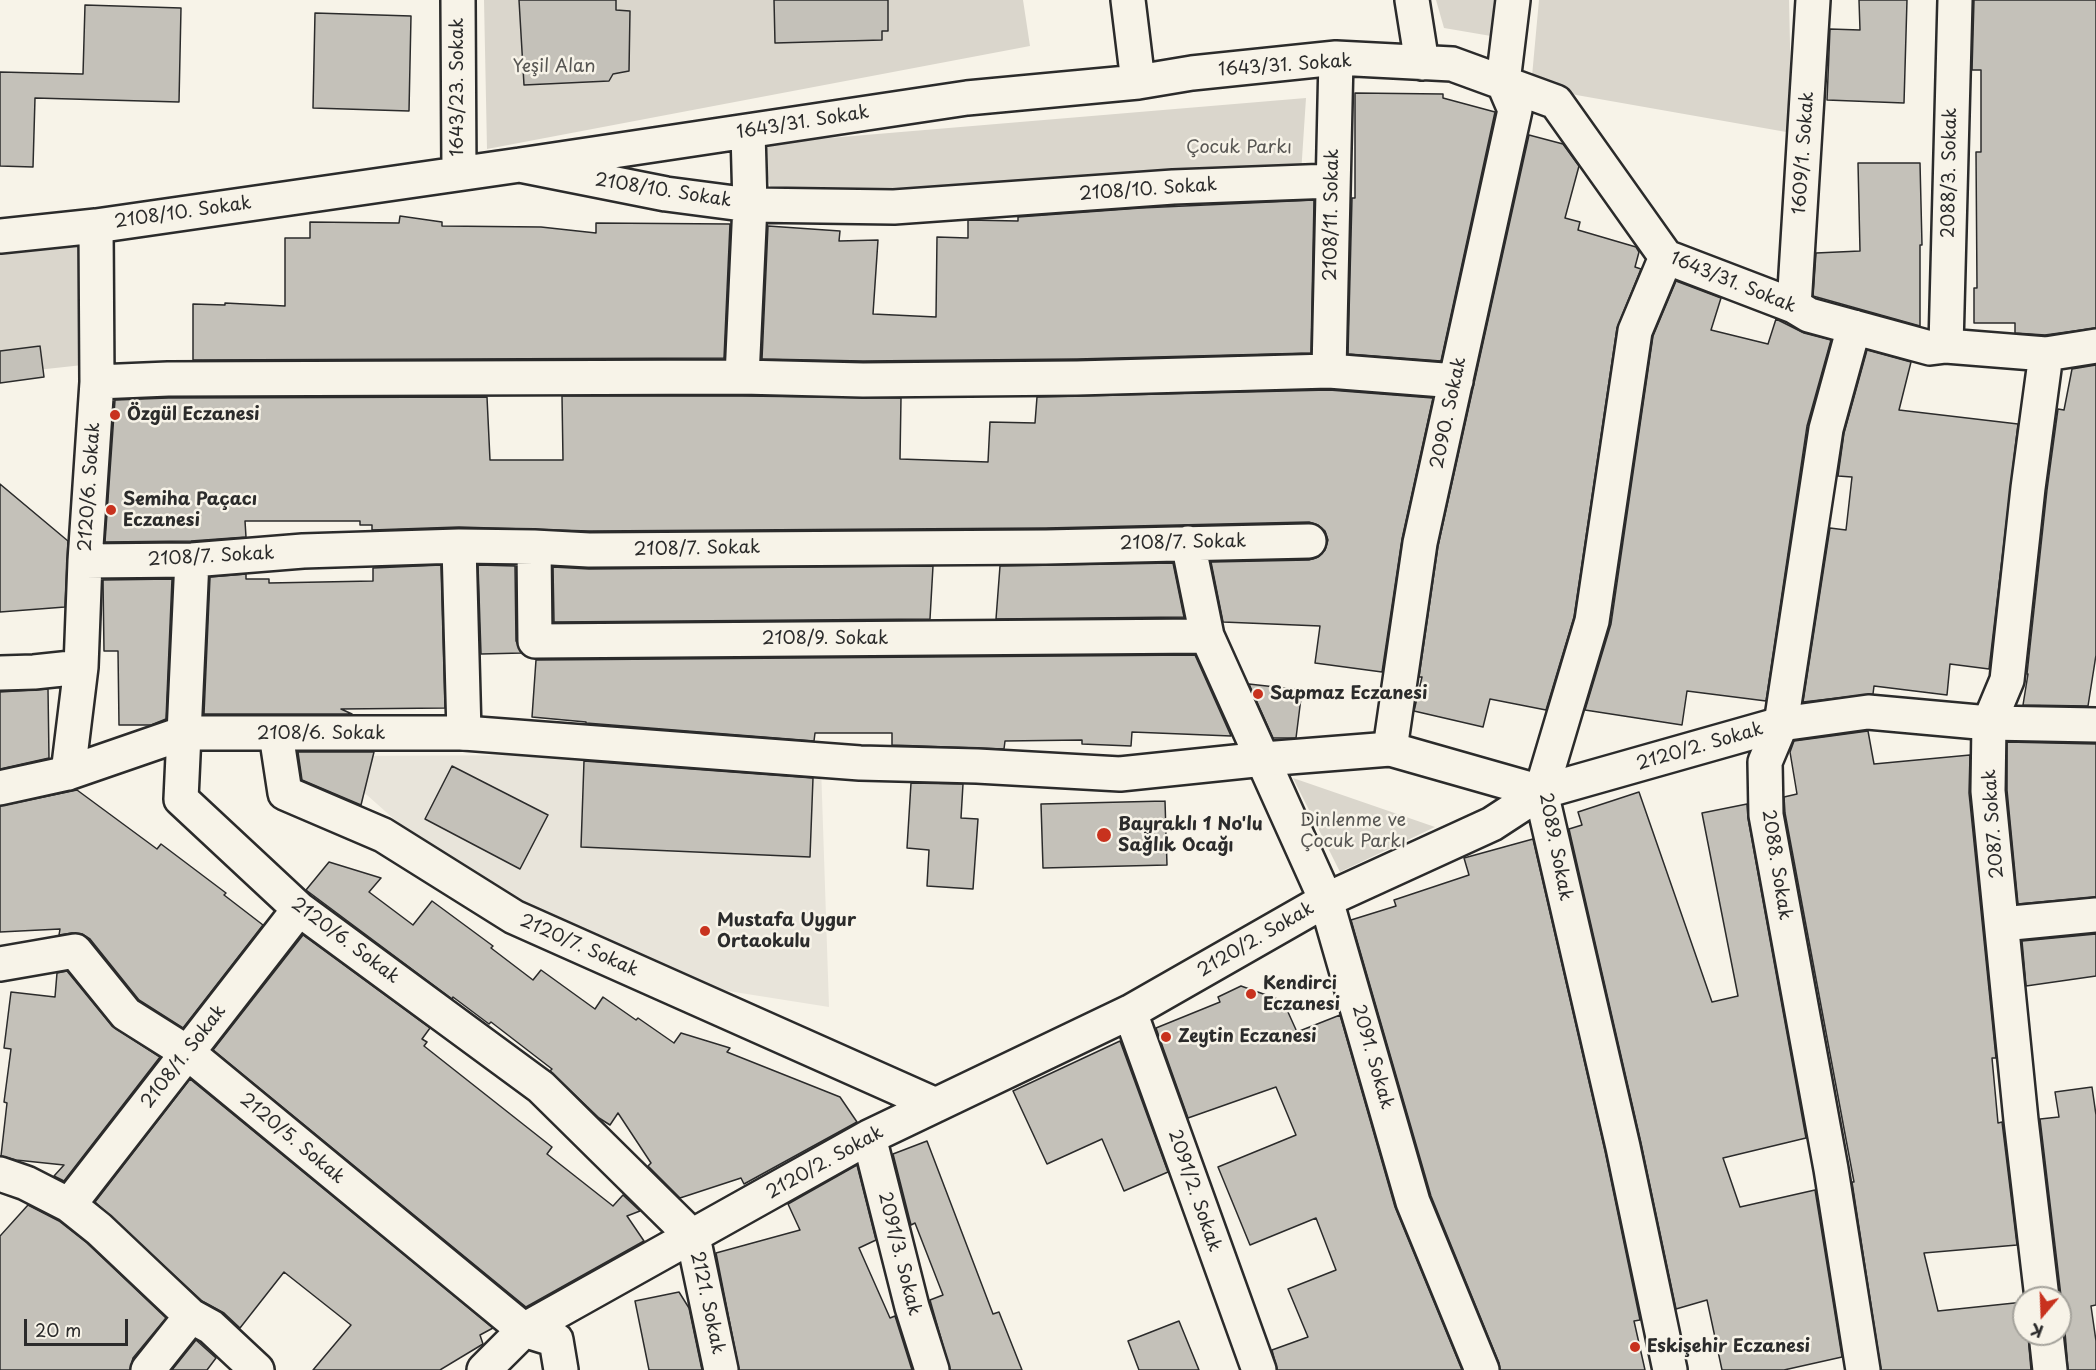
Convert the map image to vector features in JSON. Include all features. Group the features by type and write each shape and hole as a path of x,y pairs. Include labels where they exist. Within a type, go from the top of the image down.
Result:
{"street":[{"name":"1643/23. Sokak","path":"458,0 459,173"},
{"path":"1128,0 1138,82"},
{"path":"1412,0 1422,63"},
{"path":"1503,82 1513,0"},
{"name":"1609/1. Sokak","path":"1794,306 1813,0"},
{"name":"2088/3. Sokak","path":"1946,346 1955,0"},
{"name":"1643/31. Sokak","path":"520,165 967,98 1138,82 1192,73 1336,58 1452,64 1556,102 1666,257 1794,306 1809,315 1930,348 1946,346 2046,354 2096,346"},
{"name":"2108/11. Sokak","path":"1329,371 1336,58"},
{"name":"2090. Sokak","path":"1390,749 1420,543 1515,110 1503,82"},
{"path":"742,377 750,205 748,132"},
{"name":"2108/10. Sokak","path":"0,236 96,226 520,165 666,194 750,205 894,207 1173,187 1332,180"},
{"name":"2120/6. Sokak","path":"68,773 81,667 85,561 98,382 96,226"},
{"name":"2089. Sokak","path":"1666,257 1635,332 1592,621 1541,792 1623,1147 1671,1370"},
{"name":"2088. Sokak","path":"1854,327 1826,429 1781,724 1765,762 1766,815 1831,1169 1863,1370"},
{"name":"2087. Sokak","path":"2041,1286 1988,791 1989,723 2007,681 2028,488 2046,354"},
{"path":"98,382 168,379 742,377 863,380 1077,378 1329,371 1456,381"},
{"name":"2108/7. Sokak","path":"85,561 192,560 303,551 459,546 589,550 1046,548 1309,541"},
{"name":"2091. Sokak","path":"1188,543 1207,636 1326,900 1413,1202 1482,1370"},
{"path":"459,546 464,733"},
{"name":"2108/9. Sokak","path":"534,547 535,641 1207,636"},
{"name":"2120/6. Sokak","path":"192,560 181,799 299,909 541,1087 693,1237"},
{"path":"0,673 81,667"},
{"name":"2120/2. Sokak","path":"484,1370 524,1330 869,1137 1130,1012 1326,900 1492,824 1541,792 1781,724 1868,712 1989,723 2096,725"},
{"name":"2108/6. Sokak","path":"0,788 68,773 184,733 464,733 860,763 977,766 1120,774 1390,749"},
{"name":"2120/7. Sokak","path":"276,734 285,793 383,835 514,917 936,1105"},
{"path":"1390,749 1541,792"},
{"name":"2108/1. Sokak","path":"69,1205 299,909"},
{"path":"2002,924 2096,915"},
{"name":"2120/5. Sokak","path":"0,964 75,951 126,1014 188,1053 524,1330 556,1340 561,1370"},
{"name":"2091/2. Sokak","path":"1130,1012 1231,1298 1259,1370"},
{"name":"2091/3. Sokak","path":"869,1137 912,1307 932,1370"},
{"path":"6,1190 69,1205 99,1229 192,1316 211,1327 257,1370"},
{"name":"2121. Sokak","path":"693,1237 721,1370"},
{"path":"148,1370 192,1316"},
{"path":"2047,1346 2050,1370"}],"shaded area":[{"name":"Mustafa Uygur Ortaokulu","path":"577,755 821,766 829,1007 709,988 457,875 323,756"}],"green space":[{"name":"Yeşil Alan","path":"484,0 1023,0 1030,46 487,149"},
{"path":"1436,0 1494,0 1491,36 1444,28"},
{"path":"1539,0 1789,0 1792,133 1531,87"},
{"name":"Çocuk Parkı","path":"1306,98 1300,189 778,213 758,144"},
{"path":"83,236 92,364 0,374 0,251"},
{"name":"Dinlenme ve Çocuk Parkı","path":"1293,778 1435,827 1340,872"}],"building":[{"path":"519,0 616,0 616,10 630,11 629,71 613,74 609,81 524,85"},
{"path":"774,0 888,0 888,31 882,31 882,40 775,43"},
{"path":"1859,0 1907,0 1904,103 1827,100 1830,29 1860,30"},
{"path":"1974,0 2096,0 2096,328 2045,335 2015,333 2015,323 1974,323 1974,288 1977,288 1976,152 1981,152 1981,70 1972,70"},
{"path":"85,5 181,8 179,102 35,98 33,167 0,166 0,72 83,74"},
{"path":"315,13 411,16 409,111 313,108"},
{"path":"1355,93 1443,94 1443,98 1495,112 1441,361 1348,354 1352,198 1355,198"},
{"path":"1529,135 1563,144 1579,166 1565,218 1580,222 1578,230 1636,247 1639,252 1635,267 1641,269 1617,328 1574,617 1546,710 1490,699 1483,727 1414,711 1422,677 1419,677 1438,546"},
{"path":"1858,163 1920,163 1922,245 1920,245 1920,326 1813,296 1816,253 1860,251"},
{"path":"1314,200 1311,353 1077,359 863,361 762,359 768,226 840,231 839,241 878,240 873,314 936,317 937,237 968,238 968,220 1018,221 1018,217 1141,208"},
{"path":"400,216 442,222 442,226 541,227 596,233 596,223 730,224 724,358 193,360 193,304 285,306 285,238 310,238 310,222 399,223"},
{"path":"1676,281 1721,298 1711,330 1768,344 1776,319 1804,333 1831,340 1807,426 1766,701 1687,691 1682,725 1585,710 1611,624 1653,336"},
{"path":"40,346 44,377 0,383 0,351"},
{"path":"1867,350 1911,362 1899,410 2018,424 1989,669 1950,664 1947,695 1874,686 1873,694 1803,702 1830,528 1846,530 1852,477 1838,476 1844,433"},
{"path":"2096,365 2096,655 2088,706 2023,705 2058,409 2064,410 2072,369"},
{"path":"1329,390 1433,398 1402,539 1382,672 1315,663 1320,626 1223,622 1211,562 1309,560 1318,557 1325,550 1328,540 1325,531 1309,522 1046,528 589,531 459,527 372,530 372,525 360,525 360,521 245,521 246,537 191,541 105,542 115,400 487,397 490,460 563,460 562,396 901,398 900,459 988,462 990,422 1035,423 1037,397"},
{"path":"0,484 68,541 65,607 0,612"},
{"path":"1173,563 1184,617 996,619 1000,566"},
{"path":"441,565 445,708 341,709 352,714 204,714 210,577 246,574 246,579 269,579 269,583 373,581 373,568"},
{"path":"478,565 515,566 516,641 522,653 481,654"},
{"path":"933,566 930,619 554,622 553,567 589,569"},
{"path":"172,579 166,719 151,725 119,725 118,651 104,651 103,580"},
{"path":"1195,655 1231,736 1132,732 1131,746 1082,744 1082,740 1005,741 1004,749 892,745 892,733 815,733 814,741 532,717 536,660"},
{"path":"1249,684 1302,690 1296,738 1273,738"},
{"path":"48,689 49,758 0,769 0,692"},
{"path":"1868,731 1874,764 1970,755 1969,793 1996,1058 1992,1058 1998,1123 2002,1122 2017,1245 1924,1253 1938,1311 2012,1303 2012,1346 2029,1346 2031,1370 1881,1370 1852,1182 1854,1182 1785,813 1784,797 1797,794 1790,752 1794,741"},
{"path":"2007,742 2096,744 2096,897 2018,904 2007,790"},
{"path":"298,752 374,752 361,805 302,780"},
{"path":"584,761 813,778 810,857 581,847"},
{"path":"452,766 548,815 520,869 425,819"},
{"path":"911,783 963,784 961,818 978,819 973,889 927,886 929,850 907,848"},
{"path":"77,790 157,849 161,844 226,893 224,895 263,925 183,1028 139,1000 90,939 82,934 59,935 60,929 0,932 0,806"},
{"path":"1639,792 1712,1002 1738,996 1702,813 1747,804 1806,1138 1723,1158 1740,1207 1815,1190 1842,1357 1784,1370 1722,1370 1707,1300 1676,1309 1641,1143 1569,829 1582,825 1578,812"},
{"name":"Bayraklı 1 No'lu Sağlık Ocağı","path":"1165,801 1167,865 1043,868 1041,804"},
{"path":"1533,839 1605,1151 1640,1320 1634,1321 1645,1370 1500,1370 1431,1196 1351,920 1396,906 1394,900 1469,875 1464,858"},
{"path":"329,862 381,878 369,892 413,925 432,901 493,946 491,948 533,980 541,970 595,1009 603,997 674,1043 681,1033 730,1048 727,1052 840,1097 857,1122 744,1184 741,1178 680,1198 648,1166 651,1163 618,1113 610,1125 599,1118 550,1071 552,1069 491,1022 489,1024 453,997 452,999 306,890"},
{"path":"2096,934 2096,976 2026,986 2022,941"},
{"path":"303,935 430,1028 422,1039 427,1042 424,1046 552,1147 547,1154 613,1206 623,1195 640,1211 627,1216 644,1241 526,1307 213,1050"},
{"path":"67,971 112,1026 160,1057 64,1181 54,1176 64,1165 16,1160 1,1156 7,1103 4,1102 11,1049 4,1048 11,992 55,997 57,973"},
{"path":"1241,986 1283,1001 1297,1032 1340,1015 1395,1207 1462,1370 1277,1370 1272,1350 1308,1337 1288,1289 1336,1270 1316,1218 1250,1245 1218,1167 1296,1135 1276,1087 1188,1118 1156,1028 1220,1002 1218,997"},
{"path":"1120,1041 1168,1172 1124,1191 1102,1139 1047,1164 1013,1091"},
{"path":"190,1079 493,1328 480,1335 483,1344 440,1370 313,1370 351,1325 284,1272 240,1328 224,1313 202,1301 95,1202"},
{"path":"2092,1087 2096,1115 2096,1305 2091,1306 2096,1341 2096,1370 2068,1370 2066,1346 2072,1346 2072,1286 2060,1286 2040,1119 2059,1117 2055,1092"},
{"path":"927,1141 993,1314 999,1312 1022,1370 950,1370 930,1300 943,1295 915,1223 911,1225 893,1154"},
{"path":"857,1165 876,1240 859,1248 890,1318 895,1316 912,1370 739,1370 716,1253 800,1230 788,1204"},
{"path":"28,1205 59,1221 87,1243 166,1318 133,1358 130,1370 0,1370 0,1236"},
{"path":"679,1292 689,1308 702,1370 649,1370 635,1301"},
{"path":"1179,1321 1199,1370 1139,1370 1128,1341"},
{"path":"196,1340 216,1358 207,1370 172,1370"}],"place":[{"name":"Özgül Eczanesi","path":"115,415"},
{"name":"Semiha Paçacı Eczanesi","path":"111,510"},
{"name":"Sapmaz Eczanesi","path":"1258,694"},
{"name":"Bayraklı 1 No'lu Sağlık Ocağı","path":"1104,835"},
{"name":"Mustafa Uygur Ortaokulu","path":"705,931"},
{"name":"Kendirci Eczanesi","path":"1251,994"},
{"name":"Zeytin Eczanesi","path":"1166,1037"},
{"name":"Eskişehir Eczanesi","path":"1635,1347"}]}
